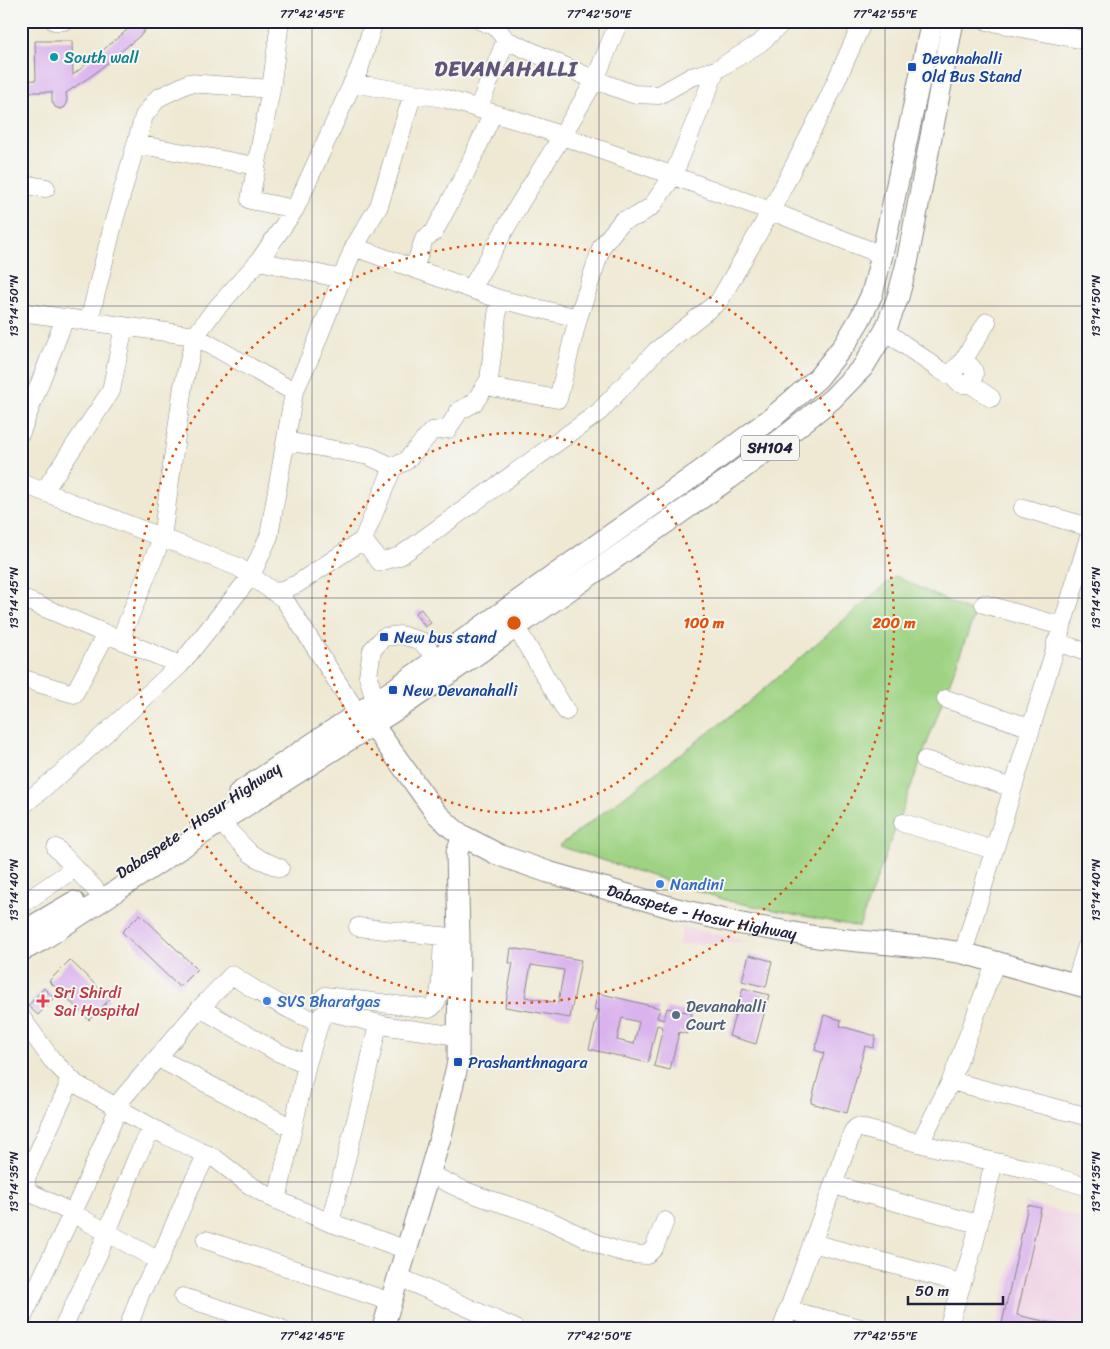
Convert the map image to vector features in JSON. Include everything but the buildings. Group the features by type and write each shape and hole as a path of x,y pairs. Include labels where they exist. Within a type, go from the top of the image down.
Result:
{"main road":[{"name":"SH104","path":"374,714 437,659 773,418 818,378 844,344 860,319 872,294 932,21"},
{"name":"SH104","path":"374,714 516,627 730,478 788,435 832,399 863,367 885,331 898,297 907,263 953,21"},
{"name":"Dabaspete - Hosur Highway","path":"21,951 42,940 220,822 374,714"},
{"name":"Dabaspete - Hosur Highway","path":"374,714 436,813 463,836 499,855 548,872 742,924 817,937 963,953 1082,986"},
{"name":"Dabaspete - Hosur Highway","path":"21,933 374,714"},
{"path":"383,1328 441,1135 458,1062 458,1036 450,981 457,852 463,836"}],"street":[{"path":"56,21 64,21"},
{"path":"280,21 271,89 250,200 295,210"},
{"path":"21,678 74,694 113,637 162,538 183,386 195,336 213,312 259,261 295,210 360,67 374,21"},
{"path":"481,21 495,26 506,40 595,80 633,94 659,95 692,77 716,70 760,43 784,21"},
{"path":"471,289 520,203 595,80 619,21"},
{"path":"363,540 380,562 400,556 599,412 656,352 720,301 771,211 828,99 863,21"},
{"path":"987,21 1089,41"},
{"path":"414,269 424,239 434,232 466,172 506,40"},
{"path":"485,386 558,399 578,318 602,246 622,221 637,216 652,206 673,176 716,70"},
{"path":"89,321 114,221 144,116 158,98 189,83 271,89"},
{"path":"352,83 443,98 486,111 562,136 771,211 882,255"},
{"path":"21,807 71,765 180,665 251,576 268,536 294,392 354,247 379,206 413,93"},
{"path":"136,144 256,166"},
{"path":"21,184 46,188"},
{"path":"354,247 499,299 578,318"},
{"path":"259,261 342,279"},
{"path":"275,593 297,584 363,540 393,467 406,461 432,431 448,429 459,411 474,403 488,380 499,299"},
{"path":"21,312 195,336 294,392"},
{"path":"21,432 65,318"},
{"path":"961,375 987,322"},
{"path":"44,491 111,391 124,326"},
{"path":"885,331 940,370 961,375 991,398"},
{"path":"286,441 369,456 393,467"},
{"path":"21,482 238,567 284,598 374,714"},
{"path":"1023,508 1089,527"},
{"path":"963,953 1089,537"},
{"path":"21,598 180,665"},
{"path":"984,604 1059,634 1089,653"},
{"path":"516,627 566,711"},
{"path":"374,714 368,676 372,650 384,638 401,635 421,641 437,659"},
{"path":"946,699 1031,728"},
{"path":"925,760 1013,788"},
{"path":"220,822 250,853 280,868"},
{"path":"903,823 994,850"},
{"path":"56,848 95,888"},
{"path":"45,919 24,899 75,868"},
{"path":"358,927 451,937"},
{"path":"1082,986 1089,939"},
{"path":"920,1143 951,1080 996,961"},
{"path":"21,1321 72,1214 117,1108 200,1008 232,975 290,1011 319,1023"},
{"path":"325,996 429,1009 437,1002 450,981"},
{"path":"200,1008 277,1052 307,1064"},
{"path":"277,1200 307,1064 322,1015 330,1012 378,1024 458,1036"},
{"path":"21,1017 52,1060 68,1078 117,1108 152,1128 216,1159 248,1184 277,1200 330,1223 407,1250"},
{"path":"330,1223 378,1024"},
{"path":"158,1058 292,1128"},
{"path":"68,1078 67,1089 27,1176 23,1193 72,1214 159,1260"},
{"path":"951,1080 1089,1117"},
{"path":"782,1328 853,1131 857,1127 1089,1186"},
{"path":"63,1328 101,1248 137,1157 152,1128"},
{"path":"128,1328 141,1292 159,1260 207,1154"},
{"path":"948,1328 994,1162"},
{"path":"429,1174 470,1193 534,1214 576,1233 594,1244 637,1255 647,1255 654,1248 665,1221"},
{"path":"833,1185 978,1224"},
{"path":"206,1240 391,1302"},
{"path":"812,1243 943,1278 961,1285"},
{"path":"398,1277 514,1328"},
{"path":"183,1297 280,1328"},
{"path":"788,1310 861,1328"}],"shaded area":[{"path":"682,927 748,941 678,945"},
{"path":"1025,1202 1089,1220 1089,1328 996,1328"}],"green space":[{"path":"895,576 975,614 859,927 729,901 559,846 745,705"}],"place":[{"name":"South wall","path":"54,57"},
{"name":"Devanahalli Old Bus Stand","path":"912,67"},
{"name":"New bus stand","path":"384,637"},
{"name":"New Devanahalli","path":"393,690"},
{"name":"Nandini","path":"660,884"},
{"name":"Sri Shirdi Sai Hospital","path":"43,1001"},
{"name":"SVS Bharatgas","path":"267,1001"},
{"name":"Devanahalli Court","path":"676,1015"},
{"name":"Prashanthnagara","path":"458,1062"}],"district":[{"name":"DEVANAHALLI","path":"506,69"}]}
